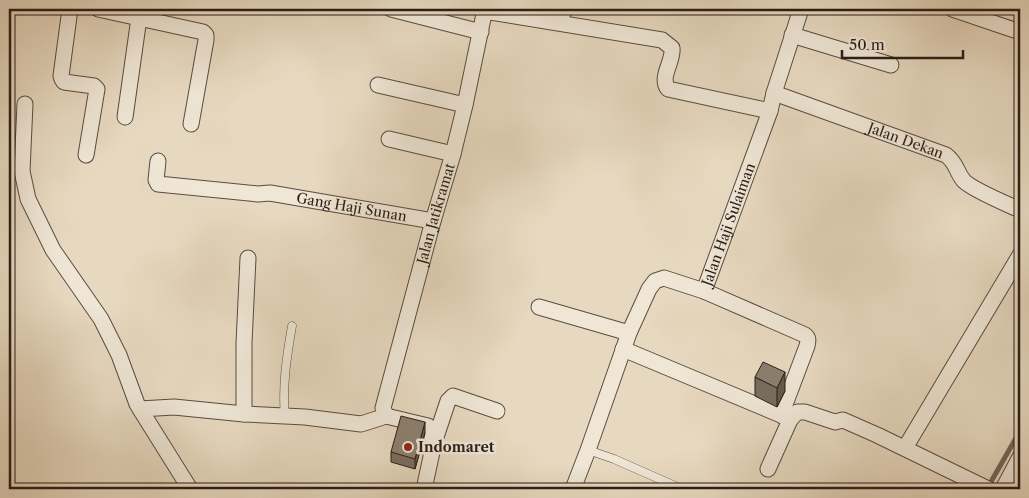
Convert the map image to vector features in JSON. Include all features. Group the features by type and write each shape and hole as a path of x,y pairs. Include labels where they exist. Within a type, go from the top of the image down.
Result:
{"street":[{"path":"70,9 62,80 64,82 94,86 97,89 86,155"},
{"path":"98,9 133,14 203,32 206,35 192,124"},
{"path":"391,9 481,32"},
{"path":"537,9 563,13"},
{"name":"Jalan Haji Sulaiman","path":"573,489 629,333 649,289 655,281 664,278 704,291 770,111 801,9"},
{"path":"952,9 1020,32"},
{"path":"485,10 662,40 672,48 673,52 665,84 668,89 770,111"},
{"name":"Jalan Jatikramat","path":"386,416 383,408 466,105 485,10"},
{"path":"125,117 133,14"},
{"path":"792,34 891,65"},
{"path":"378,86 466,105"},
{"name":"Jalan Dekan","path":"774,93 946,155 954,163 964,180 971,186 1020,210"},
{"path":"25,104 22,171 28,199 53,250 101,319 119,355 137,404 190,489"},
{"path":"389,139 453,154"},
{"name":"Gang Haji Sunan","path":"158,161 156,180 158,184 258,194 270,192 433,221"},
{"path":"904,448 1020,255"},
{"path":"244,414 244,343 248,258"},
{"path":"704,291 808,337 809,340 786,417 768,469"},
{"path":"539,307 629,333"},
{"path":"623,349 786,417 797,412 805,412 835,422 843,420 986,488"},
{"path":"424,489 434,443 448,401 453,396 497,410"},
{"path":"140,409 174,407 360,424 386,416 428,426 434,443"},
{"path":"1003,489 1020,457"}],"lane":[{"path":"285,416 285,381 292,326"},
{"path":"588,450 614,459 682,489"}],"building":[{"path":"763,362 785,372 777,388 755,377"},
{"name":"Indomaret","path":"401,416 425,422 415,459 391,452"}],"waterway":[{"path":"988,487 1020,431"}],"place":[{"name":"Indomaret","path":"408,447"}]}
